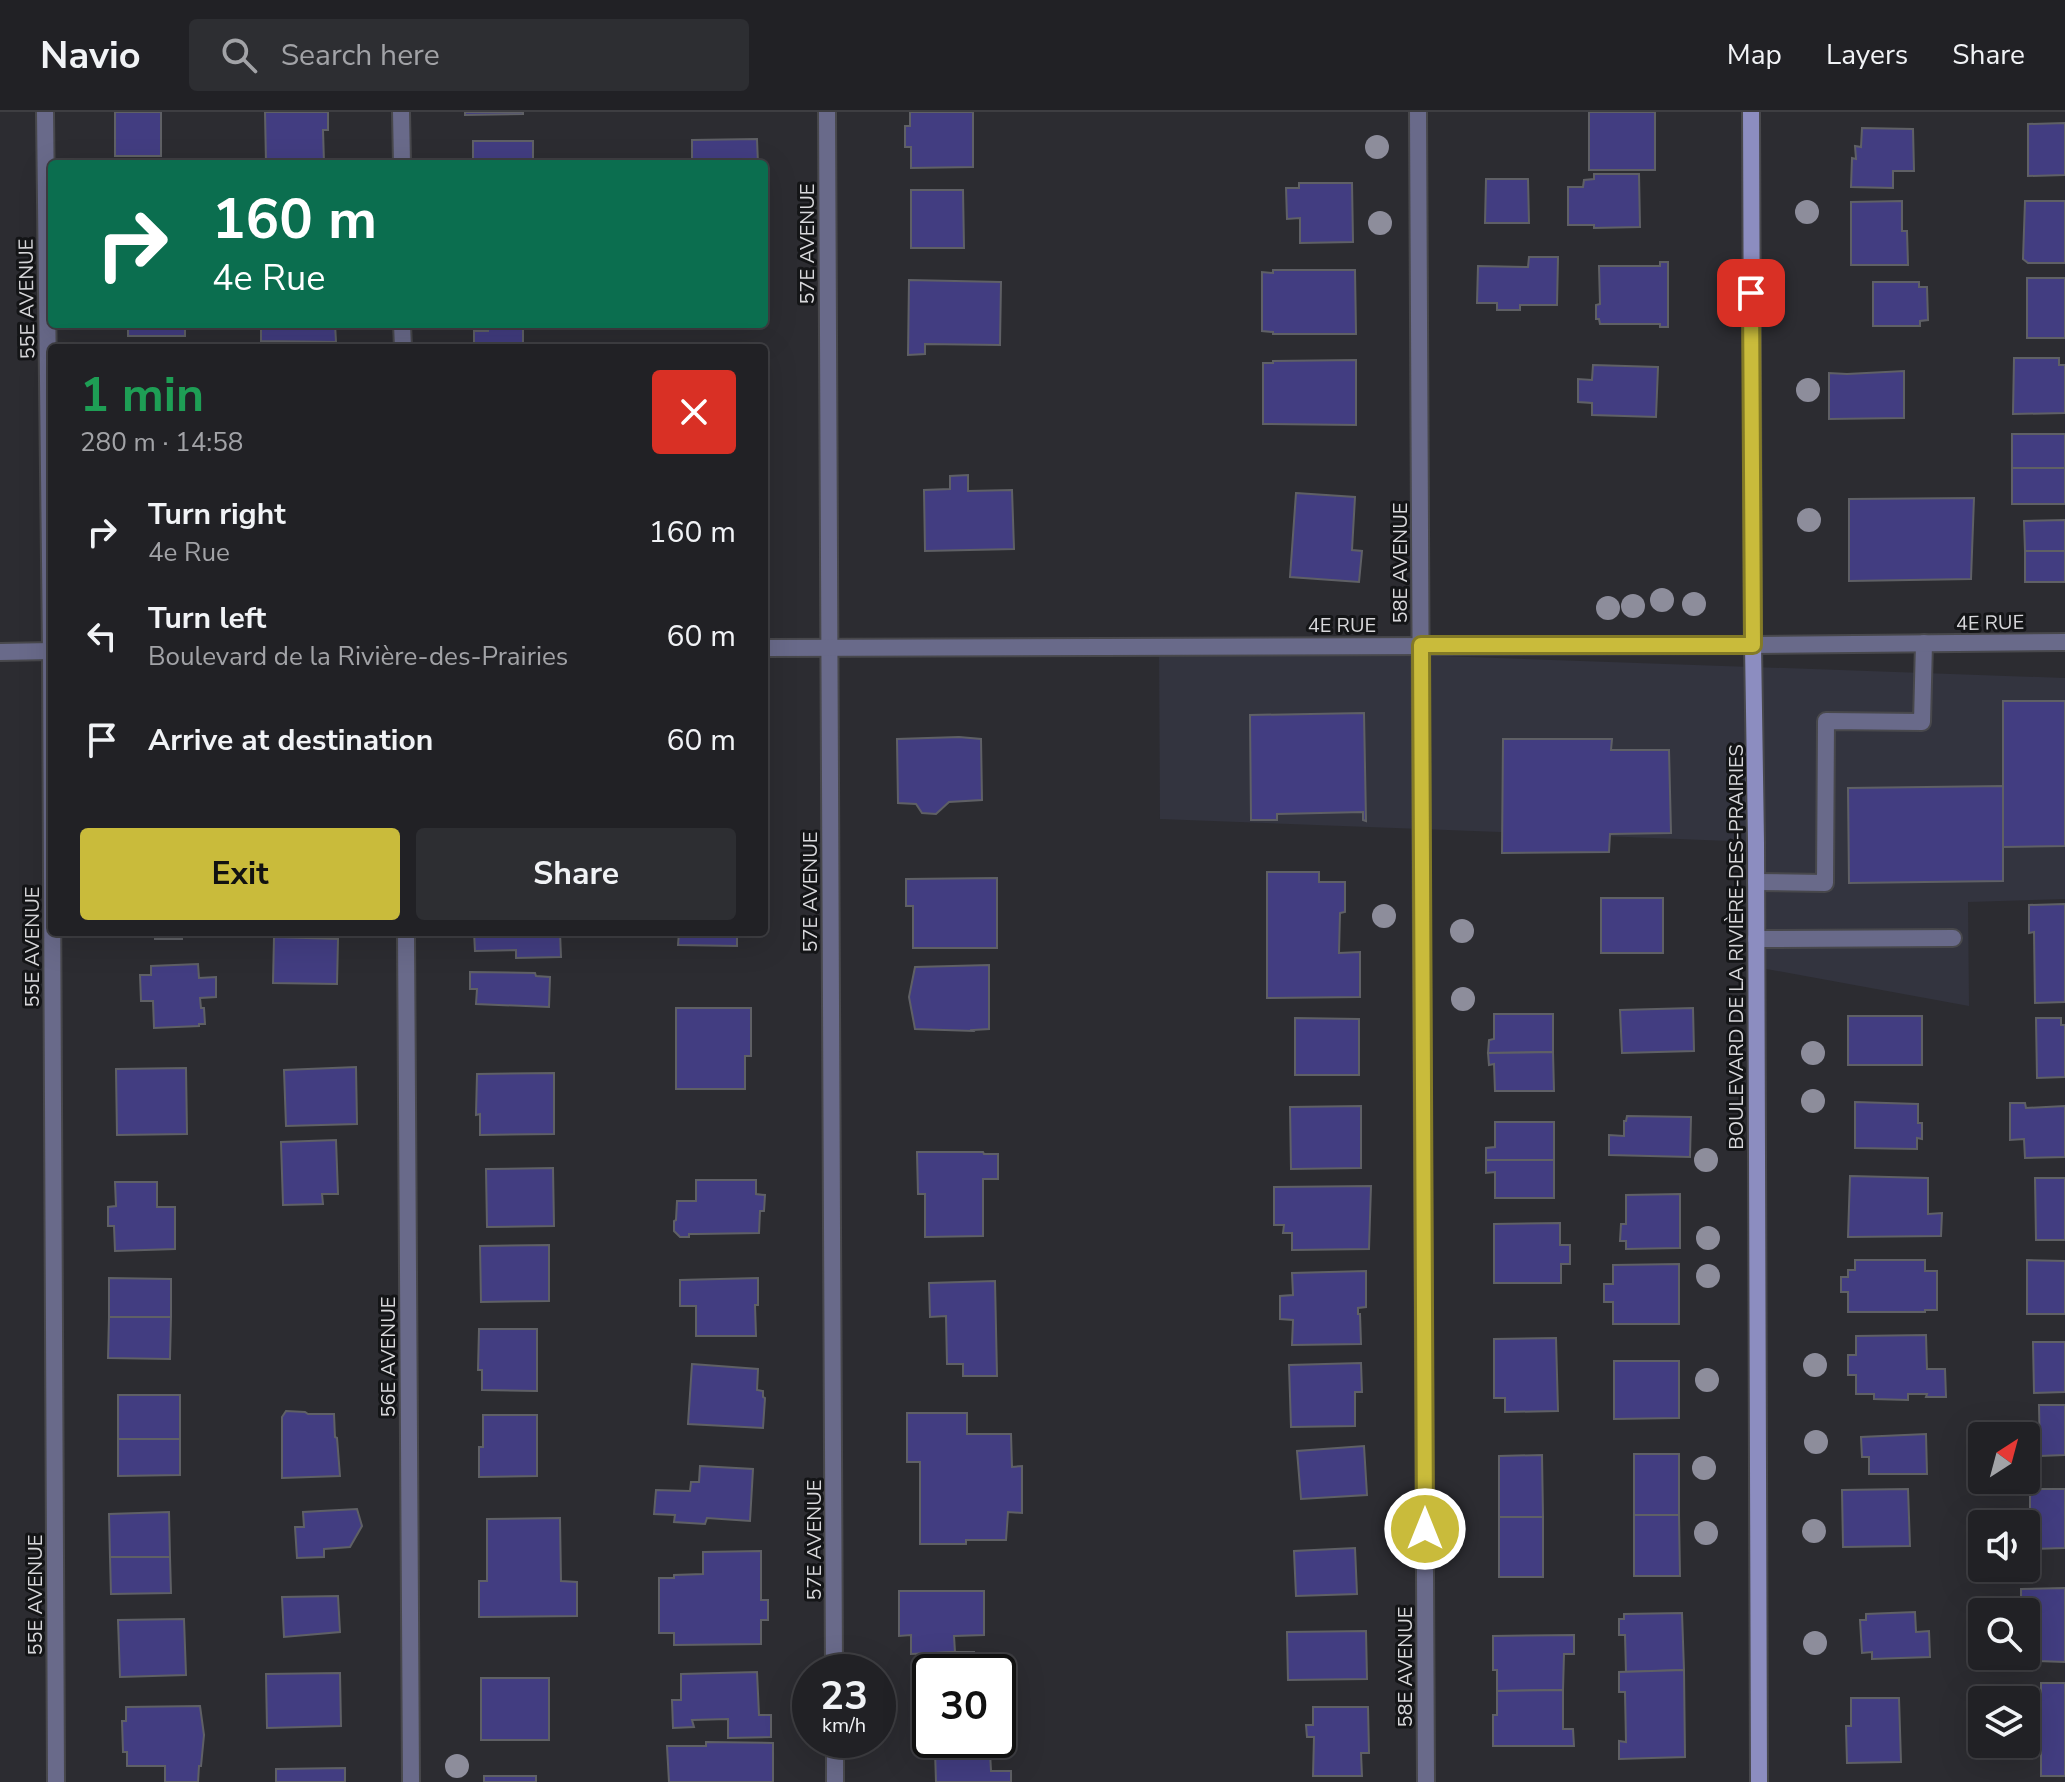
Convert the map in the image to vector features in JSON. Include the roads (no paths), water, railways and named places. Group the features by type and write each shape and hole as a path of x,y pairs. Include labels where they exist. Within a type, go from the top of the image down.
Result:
{"street":[{"name":"55E AVENUE","path":"45,112 48,382"},
{"path":"401,112 402,160"},
{"name":"57E AVENUE","path":"827,112 834,1654"},
{"name":"58E AVENUE","path":"1418,112 1426,1782"},
{"name":"BOULEVARD DE LA RIVIÈRE-DES-PRAIRIES","path":"1751,112 1759,1782"},
{"name":"4E RUE","path":"768,648 2065,642"},
{"path":"1756,882 1825,883 1826,721 1922,722 1924,643"},
{"path":"0,652 48,651"},
{"name":"55E AVENUE","path":"52,936 56,1782"},
{"name":"56E AVENUE","path":"406,936 411,1782"},
{"path":"1756,939 1953,938"},
{"path":"835,1758 835,1782"}]}
